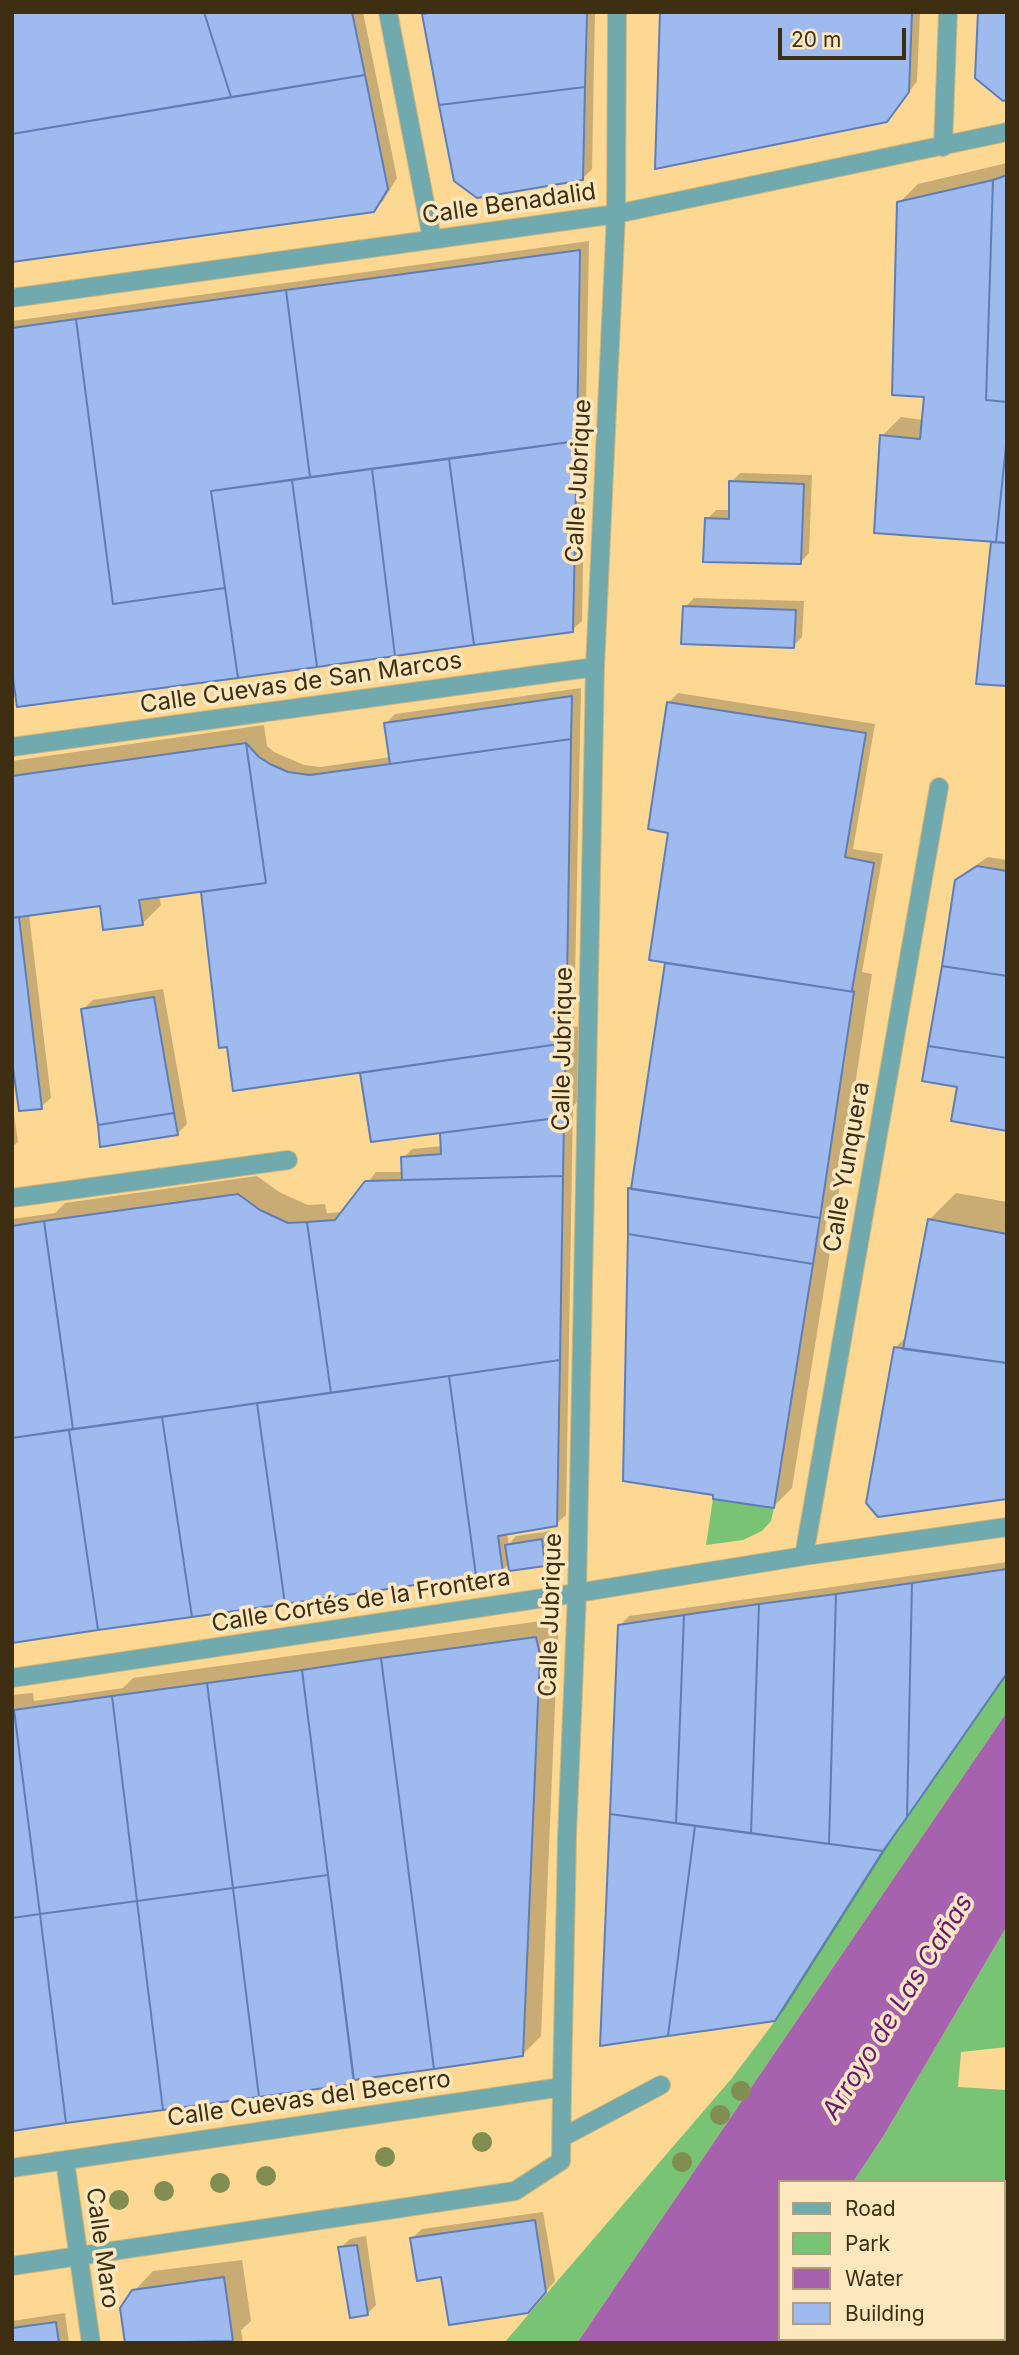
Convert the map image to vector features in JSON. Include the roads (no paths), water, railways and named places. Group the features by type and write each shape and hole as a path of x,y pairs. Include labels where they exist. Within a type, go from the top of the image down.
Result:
{"street":[{"path":"388,12 432,239"},
{"name":"Calle Jubrique","path":"562,2087 566,1836 577,1593 596,667 616,214 617,12"},
{"path":"943,147 948,12"},
{"name":"Calle Benadalid","path":"12,298 616,214 1007,132"},
{"name":"Calle Cuevas de San Marcos","path":"12,747 596,667"},
{"name":"Calle Yunquera","path":"804,1556 939,787"},
{"path":"12,1198 288,1160"},
{"name":"Calle Cortés de la Frontera","path":"12,1678 1007,1527"},
{"path":"561,2138 661,2085"},
{"path":"12,2266 515,2191 561,2161 562,2087"},
{"name":"Calle Cuevas del Becerro","path":"12,2168 562,2087"},
{"name":"Calle Maro","path":"65,2161 91,2343"}],"water":[{"name":"Arroyo de Las Cañas","path":"1007,1712 1007,1926 884,2135 854,2180 778,2180 778,2341 788,2341 577,2343"}]}
